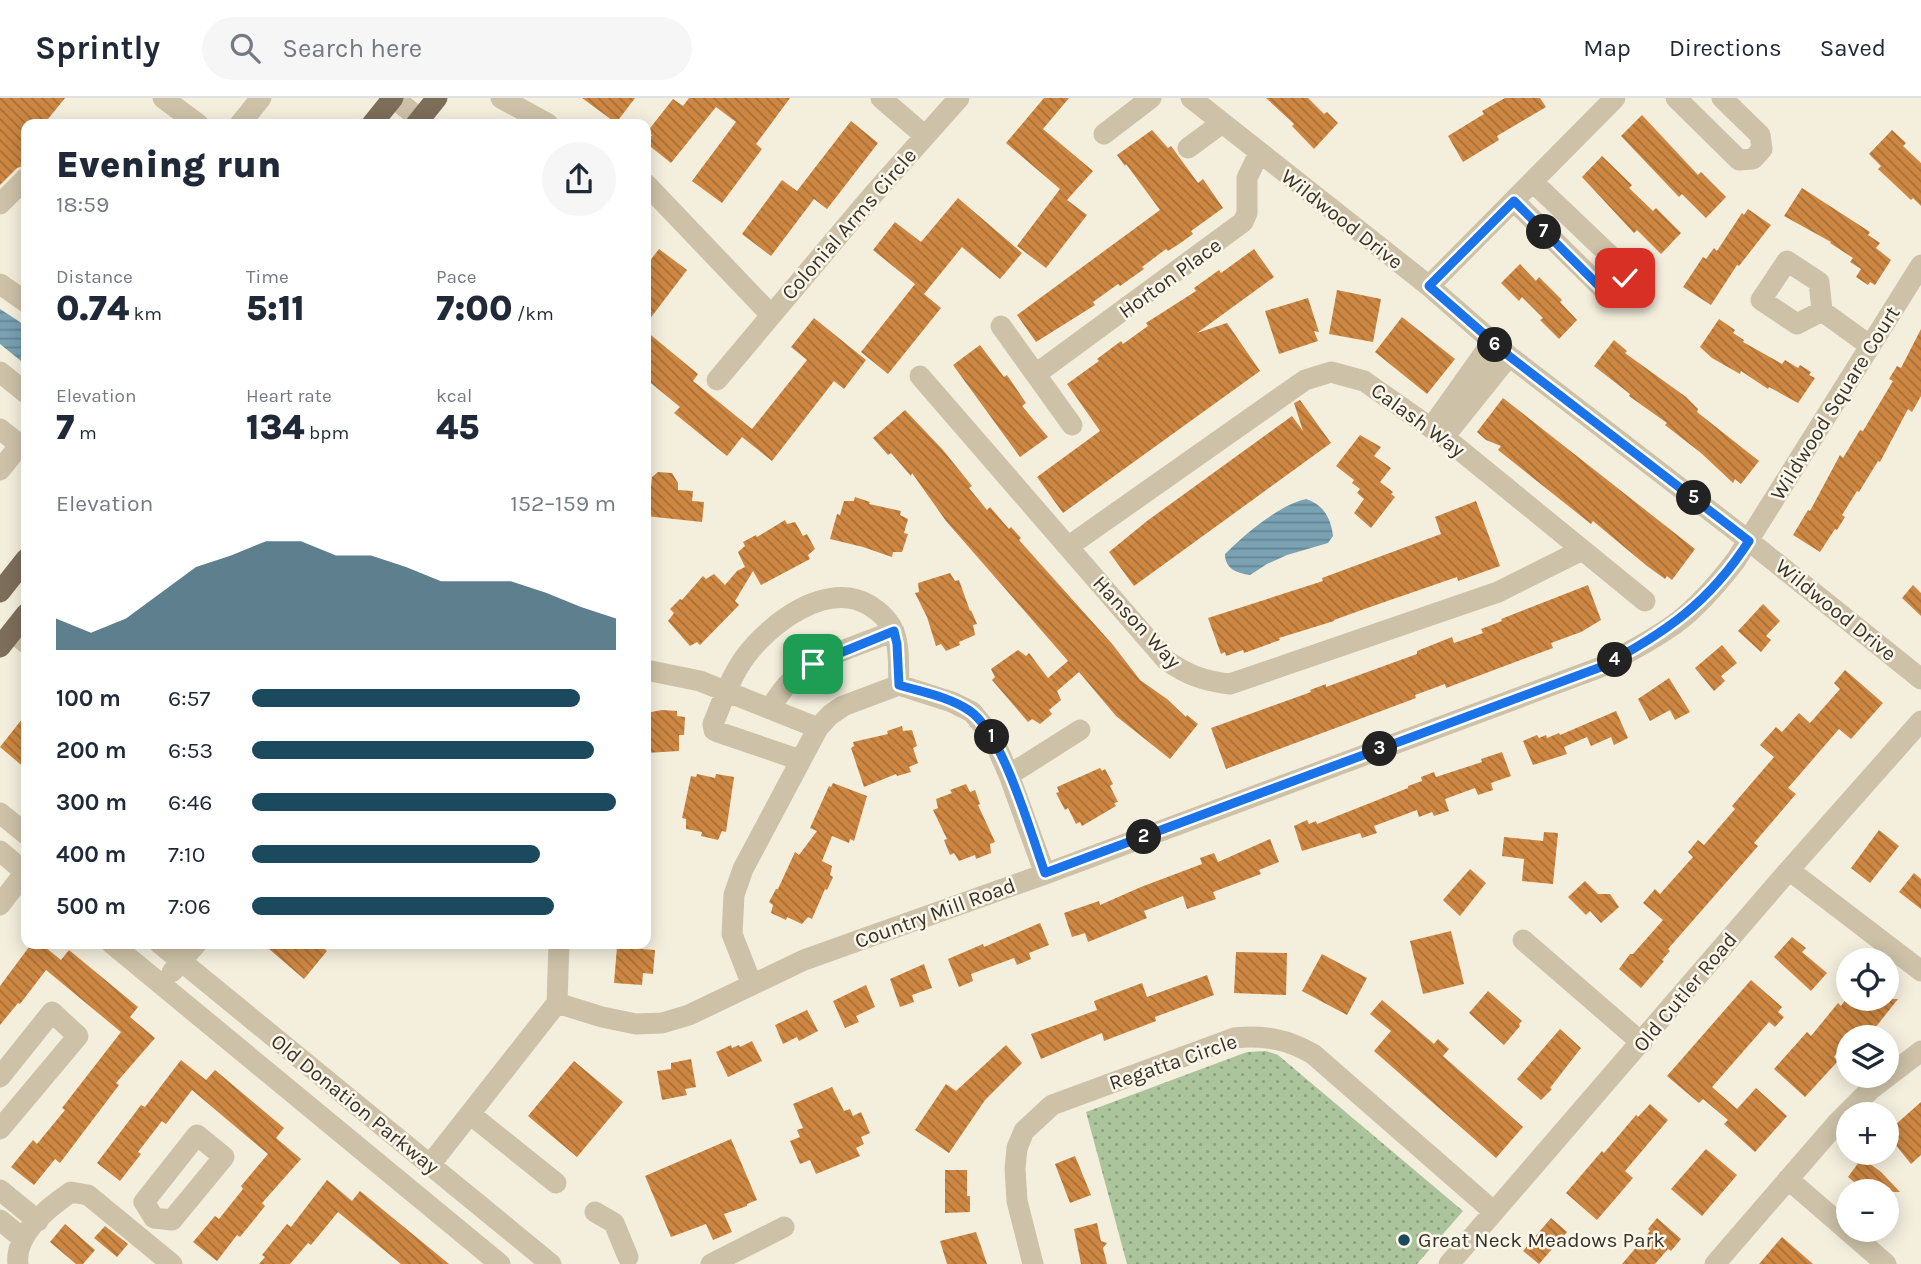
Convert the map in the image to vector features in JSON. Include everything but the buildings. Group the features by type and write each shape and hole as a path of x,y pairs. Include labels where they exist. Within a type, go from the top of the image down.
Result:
{"main road":[{"path":"376,119 394,98"},
{"path":"420,119 437,98"},
{"path":"0,578 21,564"},
{"path":"0,592 21,566"},
{"path":"13,641 21,624"}],"street":[{"path":"163,98 191,119"},
{"path":"244,119 261,98"},
{"path":"394,98 415,119"},
{"path":"501,98 539,119"},
{"name":"Colonial Arms Circle","path":"651,189 771,315 925,136 881,98"},
{"path":"925,136 959,98"},
{"path":"1104,134 1151,98"},
{"path":"1429,286 1615,98"},
{"path":"1676,98 1739,160 1753,159 1762,149 1760,135 1722,98"},
{"name":"Wildwood Drive","path":"1194,99 1429,286 1501,349 1749,541 1921,679"},
{"path":"1188,148 1222,123"},
{"name":"Horton Place","path":"1036,374 1243,222 1247,213 1247,178 1259,153"},
{"path":"1514,201 1602,289 1610,291 1622,285 1625,278 1620,265 1533,182"},
{"path":"0,204 21,183"},
{"name":"Wildwood Square Court","path":"1749,541 1921,265"},
{"path":"0,284 21,299"},
{"path":"1822,311 1870,345"},
{"path":"717,380 771,315"},
{"path":"1001,326 1072,425"},
{"path":"1438,433 1501,349"},
{"name":"Calash Way","path":"1069,546 1305,380 1331,372 1364,381 1438,433 1645,601"},
{"name":"Hanson Way","path":"920,376 1166,660 1184,673 1205,681 1230,684 1498,592 1582,550"},
{"path":"0,429 20,445 0,470"},
{"name":"Country Mill Road","path":"557,1003 636,1024 662,1023 689,1015 816,956 1601,667 1642,645 1678,621 1720,581 1749,541"},
{"path":"800,760 714,730 713,724 727,691 745,657 762,638 800,611 822,600 837,597 863,601 876,609 894,631 899,685"},
{"path":"770,709 785,687 813,664 894,631"},
{"path":"651,671 700,681 818,728"},
{"path":"752,985 732,934 734,895 743,869 818,728 843,706 899,685 952,702 972,712 992,736 1045,873"},
{"name":"Old Cutler Road","path":"1449,1264 1921,721"},
{"path":"1009,775 1080,730"},
{"path":"0,813 21,830"},
{"path":"0,852 21,869"},
{"path":"1789,870 1921,971"},
{"path":"0,905 21,879"},
{"path":"1523,940 1642,1043"},
{"name":"Old Donation Parkway","path":"118,949 500,1264"},
{"name":"Old Donation Parkway","path":"166,949 551,1264"},
{"path":"161,985 192,949"},
{"path":"429,1166 557,1003 559,949"},
{"path":"0,1077 52,1012 78,1036 0,1129"},
{"name":"Regatta Circle","path":"1033,1264 1017,1201 1014,1169 1017,1148 1024,1130 1052,1105 1234,1038 1275,1038 1296,1044 1313,1054 1494,1212"},
{"path":"1716,1264 1836,1124 1862,1098 1921,1051"},
{"path":"470,1114 556,1183"},
{"path":"1788,1179 1886,1264"},
{"path":"0,1190 38,1221"},
{"path":"18,1264 22,1238 57,1201 71,1192 88,1195 172,1264"},
{"path":"595,1212 614,1223 629,1262"},
{"path":"139,1237 154,1218"},
{"path":"0,1220 22,1238"},
{"path":"710,1264 784,1227"}],"green space":[{"path":"1266,1051 1278,1055 1463,1211 1417,1264 1127,1264 1086,1112 1247,1052"}],"water":[{"path":"0,309 21,323 21,361 0,344"},
{"path":"1306,499 1317,504 1328,518 1333,536 1328,543 1287,555 1250,575 1229,567 1225,554 1242,538 1285,507"}],"place":[{"name":"Great Neck Meadows Park","path":"1404,1240"}],"route":[{"path":"813,664 894,631 899,685 952,702 972,712 992,736 1045,873 1601,667 1642,645 1678,621 1720,581 1749,541 1509,356 1429,286 1514,201 1602,289 1616,290 1625,278"}]}
